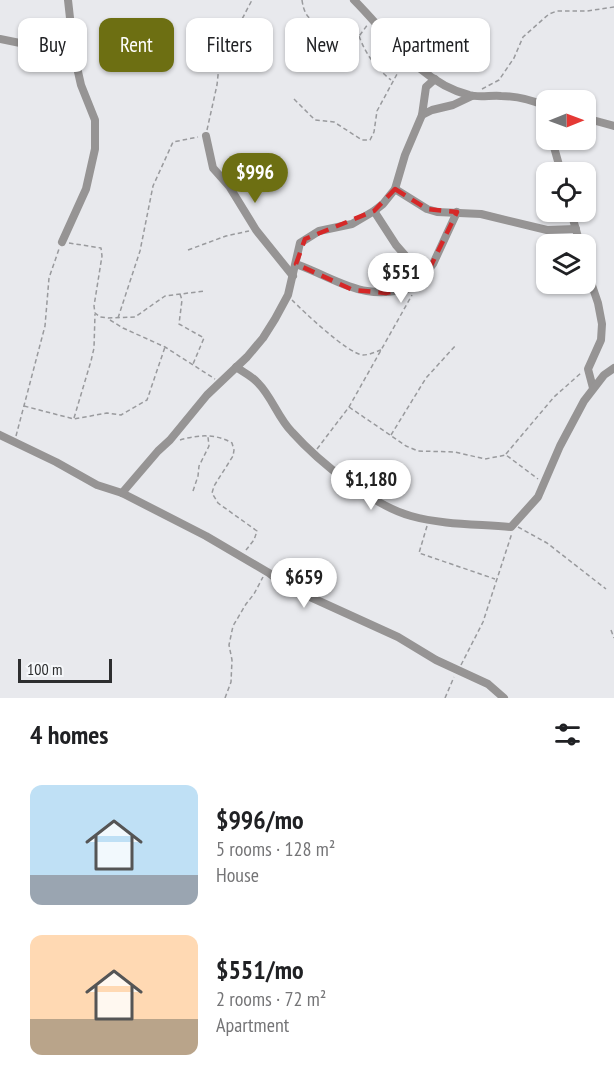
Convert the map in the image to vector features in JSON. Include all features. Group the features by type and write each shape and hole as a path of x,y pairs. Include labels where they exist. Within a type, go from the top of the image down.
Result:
{"street":[{"path":"68,0 70,18"},
{"path":"354,0 371,18"},
{"path":"0,39 18,43"},
{"path":"62,242 88,183 96,148 95,120 79,72"},
{"path":"426,72 456,91 472,96 504,96 536,102"},
{"path":"122,493 207,395 263,338 288,295 296,264 297,249 305,239 320,231 352,224 374,211 395,189 405,155 422,115 426,87 435,79"},
{"path":"422,115 472,96"},
{"path":"596,121 614,126"},
{"path":"207,136 213,168 229,186 256,230 292,276"},
{"path":"395,189 437,212 481,214 547,230 576,229"},
{"path":"374,211 396,244 425,278"},
{"path":"296,264 329,276 353,290 386,293 417,286 434,264 457,212"},
{"path":"574,222 577,234"},
{"path":"593,388 588,369 601,340 603,324 595,294"},
{"path":"236,367 259,383 289,429 314,453 333,470 384,505 429,520 514,525 538,497 560,446 584,401 604,375 614,368"},
{"path":"0,435 97,485 122,493 206,536 266,571 286,586 398,637 457,670 488,684 504,698"}],"path":[{"path":"118,319 140,251 153,186 175,140 207,136 217,85 221,47 241,21 252,0"},
{"path":"302,0 303,7 310,18"},
{"path":"472,96 499,80 514,58 523,37 549,14 557,11 587,11 614,7"},
{"path":"371,20 359,35 364,50 392,80"},
{"path":"294,99 315,120 334,122 367,141 372,138 377,111 397,72"},
{"path":"188,250 226,236 256,230"},
{"path":"15,442 45,326 49,278 62,242 97,246 101,248 102,256 94,306 94,348 74,419"},
{"path":"314,453 349,407 417,286"},
{"path":"95,313 100,317 108,318 135,317 165,296 205,291"},
{"path":"180,293 182,300 179,324 204,338 192,365"},
{"path":"288,295 307,315 353,351 364,355 382,350"},
{"path":"108,318 123,328 165,347 221,382"},
{"path":"391,436 426,378 456,345"},
{"path":"23,406 74,419 107,413 121,415 143,404 150,396 165,347"},
{"path":"349,407 406,446 418,451 455,452 485,459 506,455 554,397 577,375 588,369"},
{"path":"170,440 180,440 194,435 228,440 232,443 234,450 212,493 218,503 257,531 254,540 241,557"},
{"path":"193,491 199,464 208,446 208,436"},
{"path":"506,455 544,483"},
{"path":"429,520 419,553 496,579"},
{"path":"445,698 483,622 514,525 547,543 606,589"},
{"path":"225,698 231,682 232,660 229,645 233,626 266,571"},
{"path":"611,630 614,638"}],"highlighted area":[{"path":"395,189 427,209 457,212 425,278 417,286 386,293 353,290 296,264 305,239 374,211"}]}
